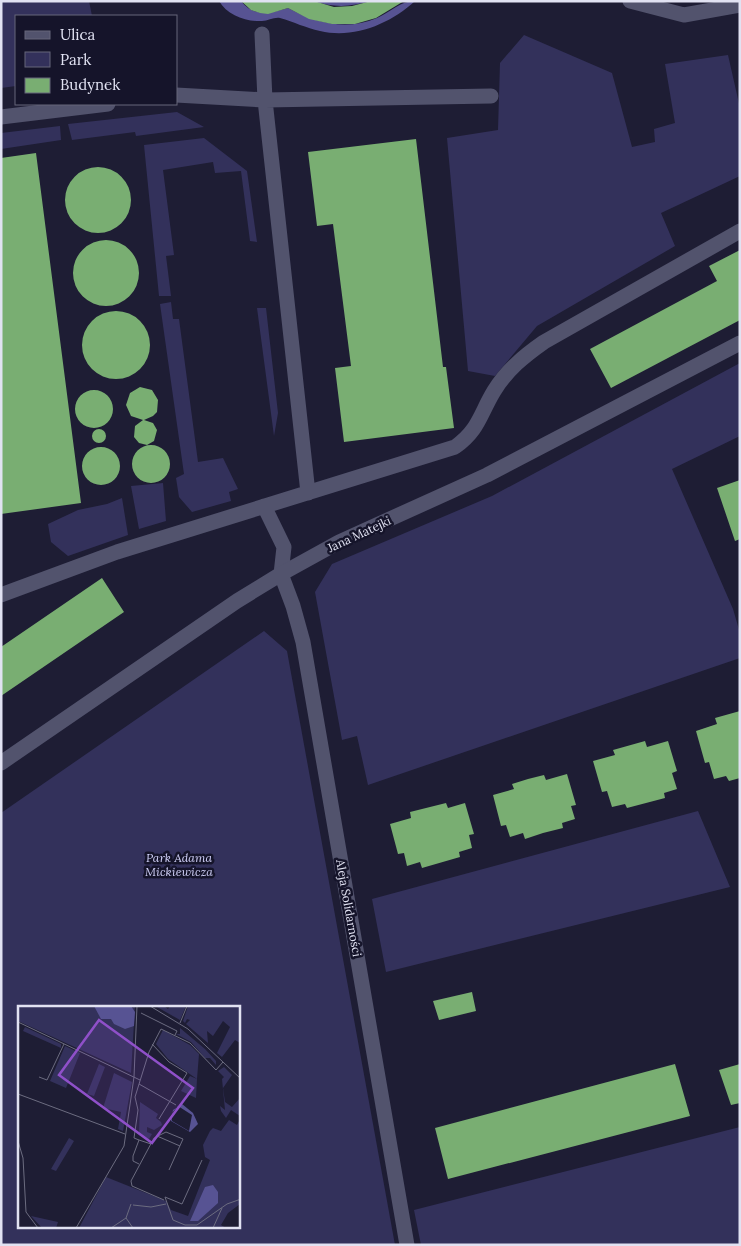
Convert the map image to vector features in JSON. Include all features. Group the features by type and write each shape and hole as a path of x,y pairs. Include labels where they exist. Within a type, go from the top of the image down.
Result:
{"street":[{"path":"630,1 653,5 684,15 740,5"},
{"path":"262,34 265,100 308,493"},
{"path":"178,95 265,100 491,96"},
{"path":"1,117 100,105"},
{"path":"1,595 117,552 455,447 468,438 478,425 494,391 514,364 536,348 740,231"},
{"name":"Jana Matejki","path":"1,763 237,601 281,574 339,542 487,475 740,343"},
{"path":"264,506 284,547 281,574"},
{"name":"Aleja Solidarności","path":"281,574 293,606 303,642 407,1245"}],"green space":[{"path":"1,1 89,1 92,15 15,15 15,86 1,88"},
{"path":"524,35 612,73 632,147 655,142 654,129 675,123 665,64 728,55 740,108 740,176 661,213 675,246 537,326 495,376 468,371 447,138 498,130 500,63"},
{"path":"177,112 204,127 136,136 135,132 72,140 68,124"},
{"path":"60,126 61,140 1,149 1,133"},
{"path":"204,138 247,171 257,242 250,241 241,171 215,173 213,162 163,170 174,255 166,256 171,296 159,296 144,145"},
{"path":"171,302 173,319 179,319 198,462 223,458 238,489 229,492 231,501 192,512 179,497 176,478 184,474 160,304"},
{"path":"257,308 266,308 278,413 274,436"},
{"path":"740,363 740,436 672,469 733,609 740,633 740,658 368,785 357,736 342,740 315,592 332,564 492,496"},
{"path":"163,483 166,521 139,529 131,486"},
{"path":"122,498 128,535 68,556 51,542 48,524 78,510 107,504"},
{"name":"Park Adama Mickiewicza","path":"264,631 287,651 395,1245 1,1245 1,813"},
{"path":"698,811 730,887 386,972 372,899"},
{"path":"740,1127 740,1245 421,1245 414,1210"}],"shaded area":[{"path":"219,1 241,1 251,10 263,13 288,8 309,18 343,25 377,18 400,5 415,1 394,17 371,28 346,33 333,33 315,30 280,18 262,21 243,19 232,14"},
{"path":"314,1 371,1 342,6"}],"building":[{"path":"241,1 314,1 334,7 352,6 371,1 404,1 376,18 355,24 332,24 309,19 288,8 268,14 260,13 251,10"},
{"path":"416,139 443,367 446,367 454,428 344,442 335,368 351,366 333,224 317,226 308,152"},
{"path":"36,153 81,503 1,514 1,158"},
{"path":"91,167 105,167 117,172 126,181 131,193 129,213 122,224 105,233 91,233 79,228 70,219 65,207 65,193 70,181 79,172"},
{"path":"99,240 113,240 125,245 134,254 139,266 137,286 130,297 113,306 99,306 87,301 78,292 73,280 73,266 78,254 87,245"},
{"path":"740,250 740,320 611,388 590,349 717,281 709,266"},
{"path":"116,311 129,314 140,321 147,332 150,345 147,358 140,369 129,376 116,379 103,376 92,369 85,358 82,345 85,332 92,321 103,314"},
{"path":"140,387 152,390 158,400 157,412 144,420 153,423 157,430 154,441 147,445 139,443 134,437 135,426 143,420 131,416 126,405 130,393"},
{"path":"94,390 101,391 107,396 112,402 112,416 107,422 101,427 94,428 87,427 81,422 76,416 75,409 76,402 81,396 87,391"},
{"path":"96,429 102,429 106,436 102,443 96,443 92,439 92,433"},
{"path":"151,445 164,451 170,464 164,477 151,483 138,477 132,464 138,451"},
{"path":"101,447 114,453 120,466 114,479 101,485 88,479 82,466 88,453"},
{"path":"740,480 740,539 735,541 717,488"},
{"path":"102,578 124,612 1,696 1,647"},
{"path":"740,711 740,778 729,781 726,776 714,779 709,762 705,763 696,731 717,724 715,718"},
{"path":"645,741 647,747 668,741 677,771 672,773 677,789 664,793 665,798 627,808 625,804 612,807 607,791 602,792 593,761 615,755 613,750"},
{"path":"567,774 576,805 571,806 575,819 562,823 563,828 525,839 523,833 510,837 506,825 501,826 493,795 514,789 512,784 528,779 544,775 546,780"},
{"path":"446,803 448,808 465,803 474,834 469,835 472,848 459,852 460,857 422,868 420,862 407,866 404,853 398,854 390,824 411,818 410,812"},
{"path":"472,992 476,1011 439,1020 433,1001"},
{"path":"675,1064 690,1116 448,1179 435,1128"},
{"path":"740,1064 740,1103 731,1105 719,1070"}]}
